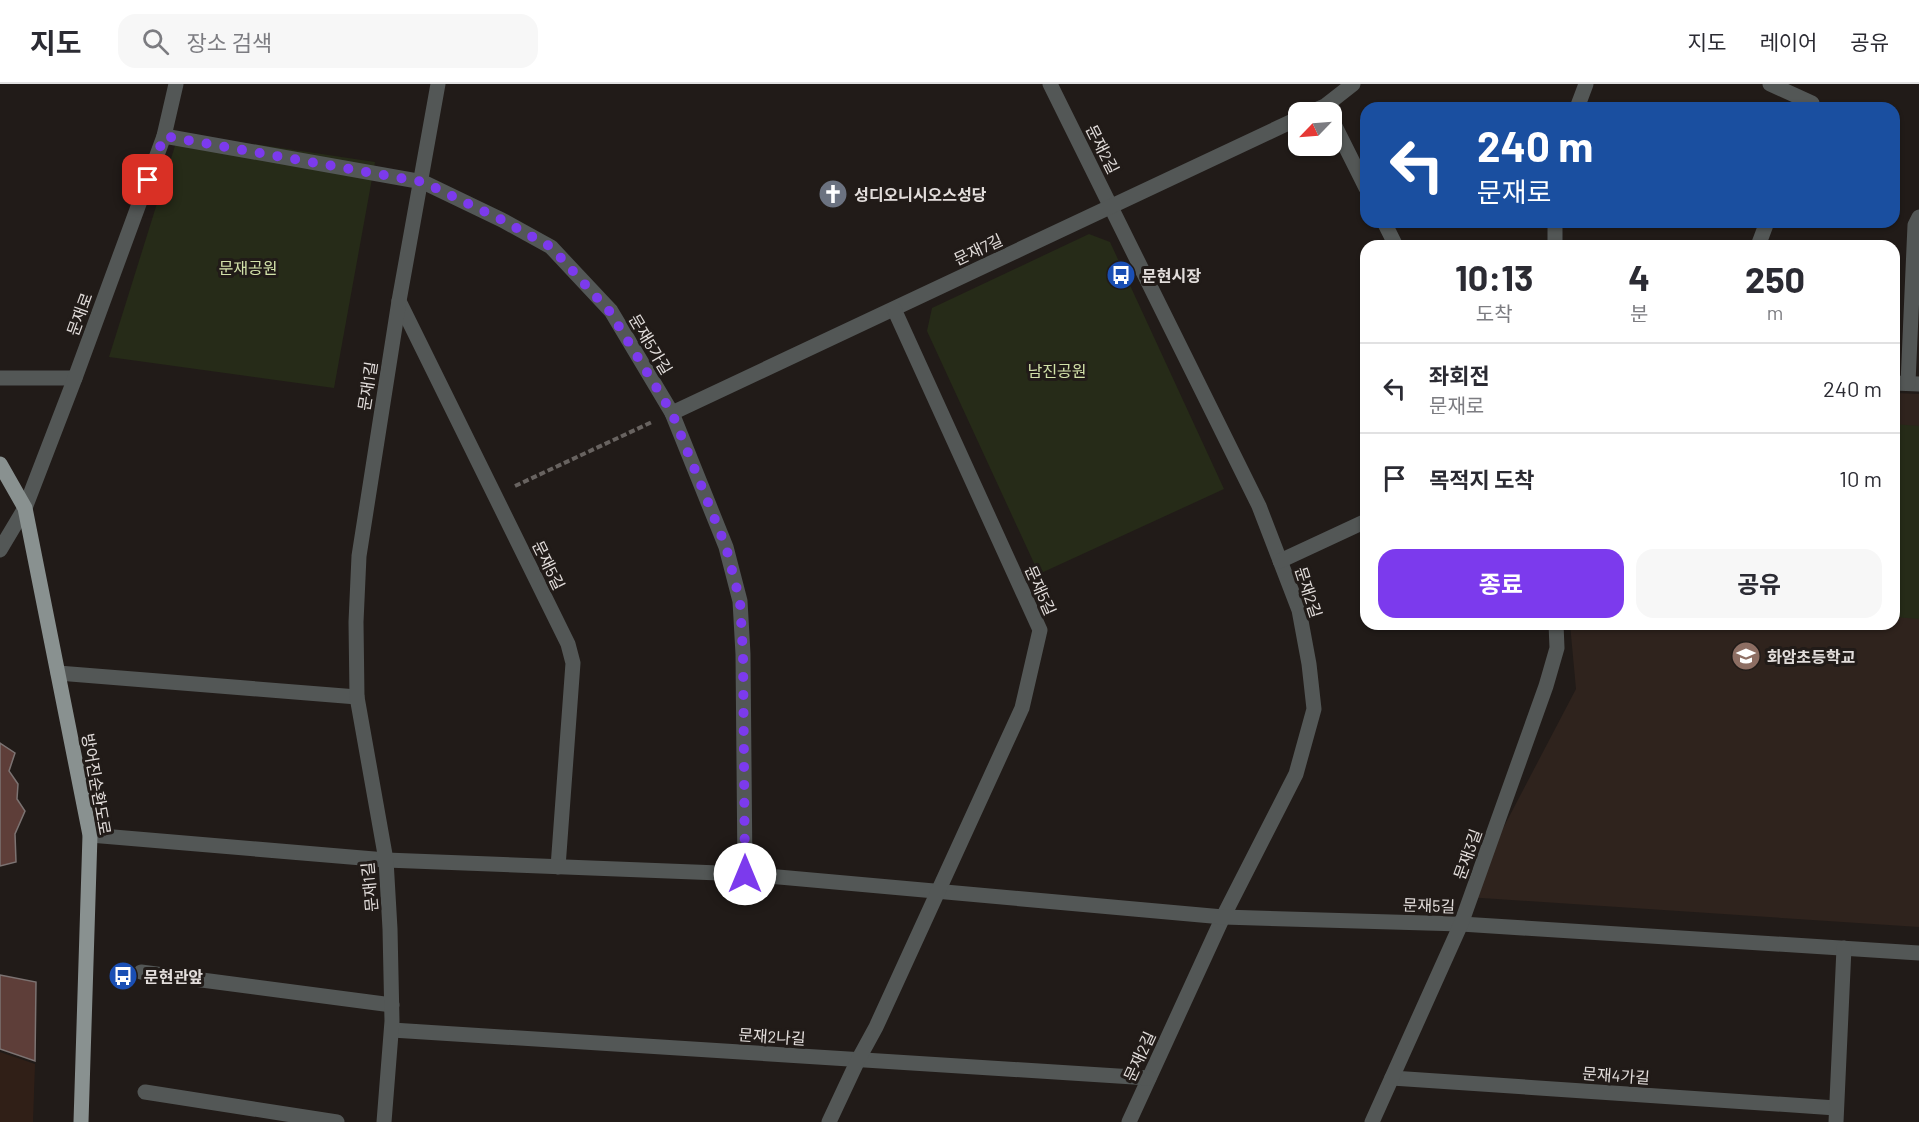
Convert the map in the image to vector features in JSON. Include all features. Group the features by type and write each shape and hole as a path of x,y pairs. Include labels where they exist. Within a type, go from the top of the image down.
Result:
{"main road":[{"name":"방어진순환도로","path":"0,464 25,508 90,835 81,1122"}],"street":[{"name":"문재로","path":"0,550 25,508 75,378 164,136 176,84"},
{"name":"문재1길","path":"384,1122 392,1030 386,860 357,697 356,622 359,556 399,301 423,182 438,84"},
{"name":"문재2길","path":"1050,84 1259,506 1299,610 1310,664 1314,709 1296,774 1223,917 1129,1122"},
{"path":"1331,102 1353,84"},
{"path":"1579,102 1586,84"},
{"path":"1770,84 1810,102"},
{"name":"문재7길","path":"672,413 1288,123"},
{"name":"문재5가길","path":"164,136 423,182 502,220 551,247 610,312 672,413 726,547 740,601 743,654 745,874"},
{"path":"1342,140 1360,176"},
{"path":"1907,383 1915,225 1919,217"},
{"name":"문재5길","path":"399,301 568,644 573,663 558,867"},
{"name":"문재5길","path":"894,309 1040,630 1022,708 939,891"},
{"path":"0,378 75,378"},
{"path":"1280,561 1360,524"},
{"name":"문재3길","path":"1372,1122 1461,924 1546,686 1557,648 1556,630"},
{"path":"58,673 357,697"},
{"name":"문재5길","path":"90,835 386,860 745,874 1223,917 1461,924 1919,953"},
{"path":"829,1122 939,891"},
{"name":"문재4가길","path":"1392,1077 1836,1115 1844,948"},
{"path":"141,972 392,1005"},
{"name":"문재2나길","path":"392,1030 1149,1078"},
{"path":"145,1092 337,1122"}],"path":[{"path":"495,495 672,413"}],"shaded area":[{"name":"화암초등학교","path":"1900,393 1919,394 1919,927 1467,897 1576,689 1571,630 1900,630"},
{"path":"0,1052 35,1064 33,1122 0,1122"}],"green space":[{"name":"문재공원","path":"179,133 375,162 334,388 109,357"},
{"name":"남진공원","path":"1089,234 1110,242 1224,489 1039,574 927,331 932,308"},
{"path":"1900,424 1919,426 1919,619 1900,617"}],"building":[{"path":"0,743 15,753 9,771 18,784 17,799 25,811 15,834 16,862 0,866"},
{"path":"0,975 36,982 35,1061 0,1049"}],"place":[{"name":"성디오니시오스성당","path":"833,194"},
{"name":"문현시장","path":"1121,275"},
{"name":"화암초등학교","path":"1746,656"},
{"name":"문현관앞","path":"123,976"}],"route":[{"path":"148,180 164,136 423,182 502,220 551,247 610,312 672,413 726,547 740,601 743,654 745,874"}]}
